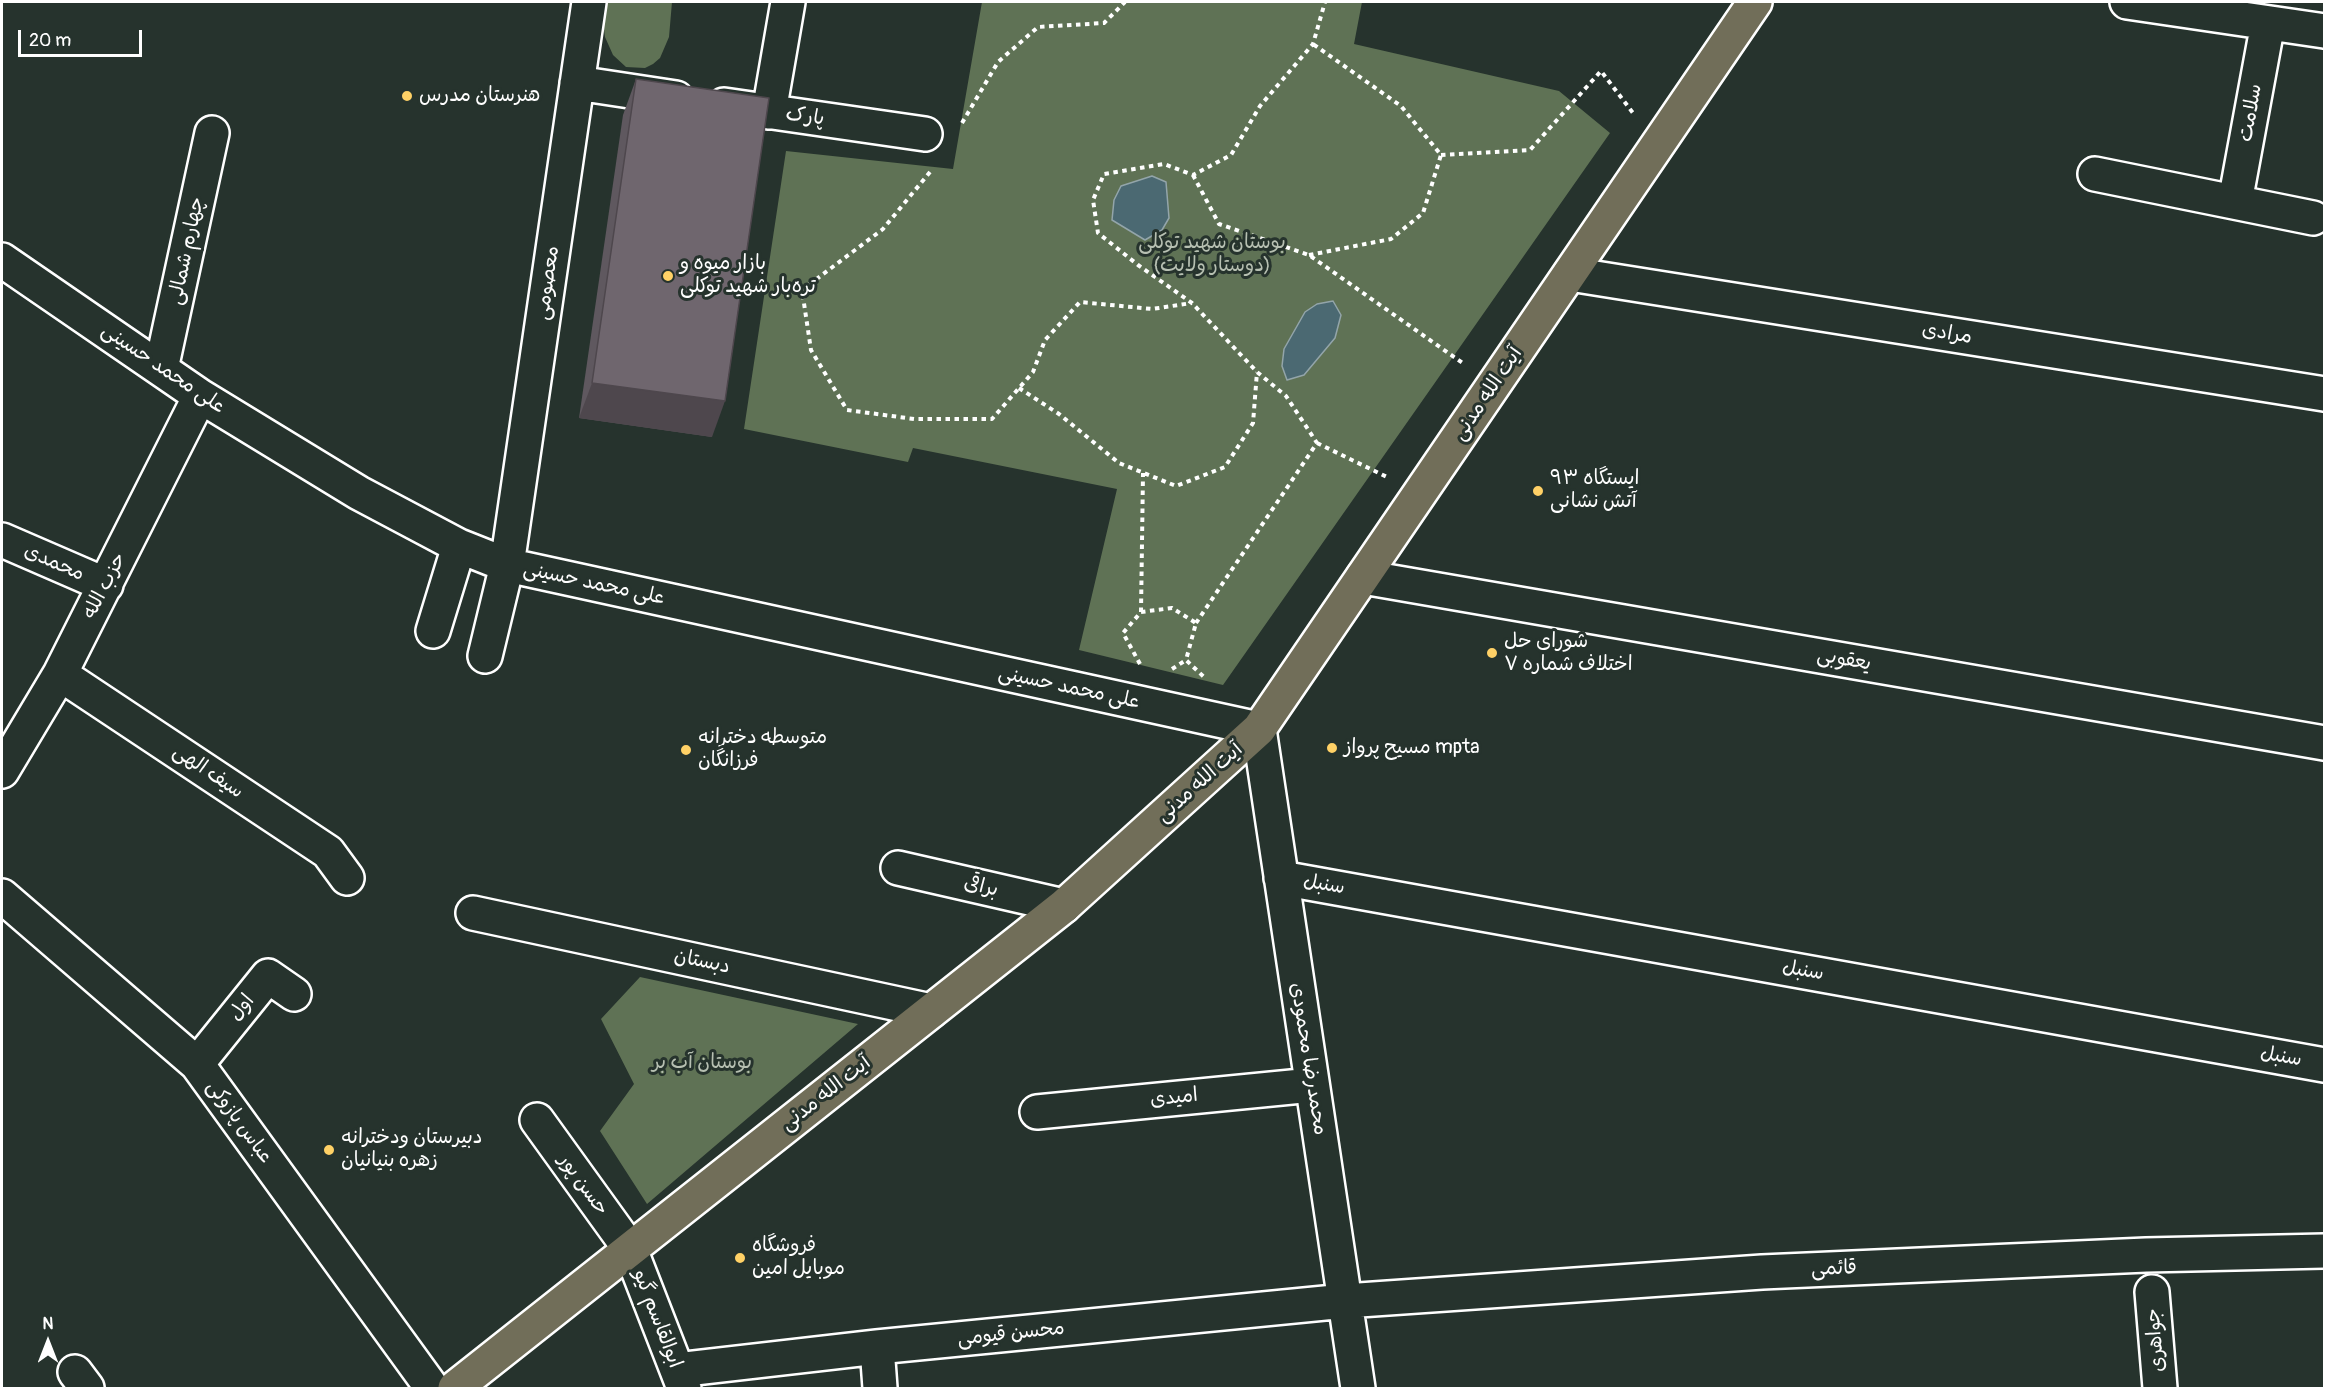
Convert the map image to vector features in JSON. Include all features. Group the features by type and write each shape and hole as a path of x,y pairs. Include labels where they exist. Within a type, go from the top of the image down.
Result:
{"main road":[{"name":"آیت الله مدنی","path":"455,1389 1064,906 1259,729 1755,2"}],"street":[{"name":"معصومی","path":"484,656 507,565 589,2"},
{"path":"769,112 788,2"},
{"path":"2127,2 2325,31"},
{"name":"سلامت","path":"2235,202 2268,23"},
{"name":"پارک","path":"577,83 925,134"},
{"name":"چهارم شمالی","path":"162,369 212,133"},
{"path":"2095,174 2313,218"},
{"name":"علی محمد حسینی","path":"2,260 200,396 359,493 459,546 507,565 1259,729"},
{"name":"مرادی","path":"1570,274 2325,394"},
{"name":"حزب الله","path":"2,771 60,674 200,396"},
{"name":"محمدی","path":"2,540 106,585"},
{"path":"433,631 459,546"},
{"name":"یعقوبی","path":"1363,577 2325,743"},
{"name":"سیف الهی","path":"60,674 328,852 347,878"},
{"name":"محمدرضا محمودی","path":"1259,729 1358,1389"},
{"name":"براقی","path":"898,868 1064,906"},
{"name":"سنبل","path":"1281,878 2325,1065"},
{"name":"عباس پازوکی","path":"2,896 197,1064 432,1389"},
{"name":"دبستان","path":"473,913 931,1011"},
{"name":"اول","path":"197,1064 268,976 294,994"},
{"name":"امیدی","path":"1037,1112 1312,1085"},
{"name":"حسن پور","path":"537,1120 630,1250"},
{"name":"ابوالقاسم گیو","path":"630,1250 680,1379"},
{"name":"قائمی","path":"1345,1301 1762,1272 2146,1255 2325,1251"},
{"name":"جواهری","path":"2152,1292 2160,1389"},
{"name":"محسن قیومی","path":"680,1379 877,1347 1345,1301"},
{"path":"877,1347 880,1389"}],"path":[{"path":"1125,2 1104,23 1038,27 998,62 961,126 925,134 934,167 883,229 802,290 811,350 847,410 914,419 992,419 1033,372 1046,340 1080,302 1152,309 1192,303"},
{"path":"1193,175 1231,155 1260,106 1313,44 1325,2"},
{"path":"1313,44 1401,106 1441,155"},
{"path":"1441,155 1530,150 1601,71 1658,144"},
{"path":"1309,255 1390,239 1423,213 1441,155"},
{"path":"1420,492 1317,443 1286,396 1257,372 1192,303 1098,233 1094,200 1104,174 1164,164 1193,175 1219,225 1309,255 1494,384"},
{"path":"1019,388 1059,414 1119,463 1176,486 1225,467 1253,423 1257,372"},
{"path":"1167,672 1186,660 1196,623 1317,443"},
{"path":"1143,473 1141,612 1123,633 1140,665 1149,667"},
{"path":"1141,612 1172,608 1196,623"},
{"path":"1186,660 1210,683"}],"green space":[{"path":"605,2 672,2 669,37 660,58 645,68 626,67 613,55 605,37 603,22"},
{"name":"بوستان شهید توکلی (دوستار ولایت)","path":"982,2 1362,2 1354,44 1559,91 1610,133 1223,685 1079,650 1117,489 913,448 908,462 744,429 786,151 953,169"},
{"name":"بوستان آب بر","path":"640,977 858,1024 647,1204 600,1131 634,1084 601,1019"}],"water":[{"path":"1152,176 1166,182 1169,218 1162,230 1145,240 1112,220 1114,200 1121,186"},
{"path":"1333,301 1341,315 1335,338 1304,375 1287,380 1282,366 1284,349 1305,312 1317,304"}],"building":[{"name":"بازار میوه و تره‌بار شهید توکلی","path":"636,79 769,98 725,401 592,383"}],"place":[{"name":"هنرستان مدرس","path":"407,96"},
{"name":"بازار میوه و تره‌بار شهید توکلی","path":"668,276"},
{"name":"ایستگاه ۹۳ آتش نشانی","path":"1538,491"},
{"name":"شورای حل اختلاف شماره ۷","path":"1492,653"},
{"name":"مسیح پرواز mpta","path":"1332,748"},
{"name":"متوسطه دخترانه فرزانگان","path":"686,750"},
{"name":"دبیرستان ودخترانه زهره بنیانیان","path":"329,1150"},
{"name":"فروشگاه موبایل امین","path":"740,1258"}]}
